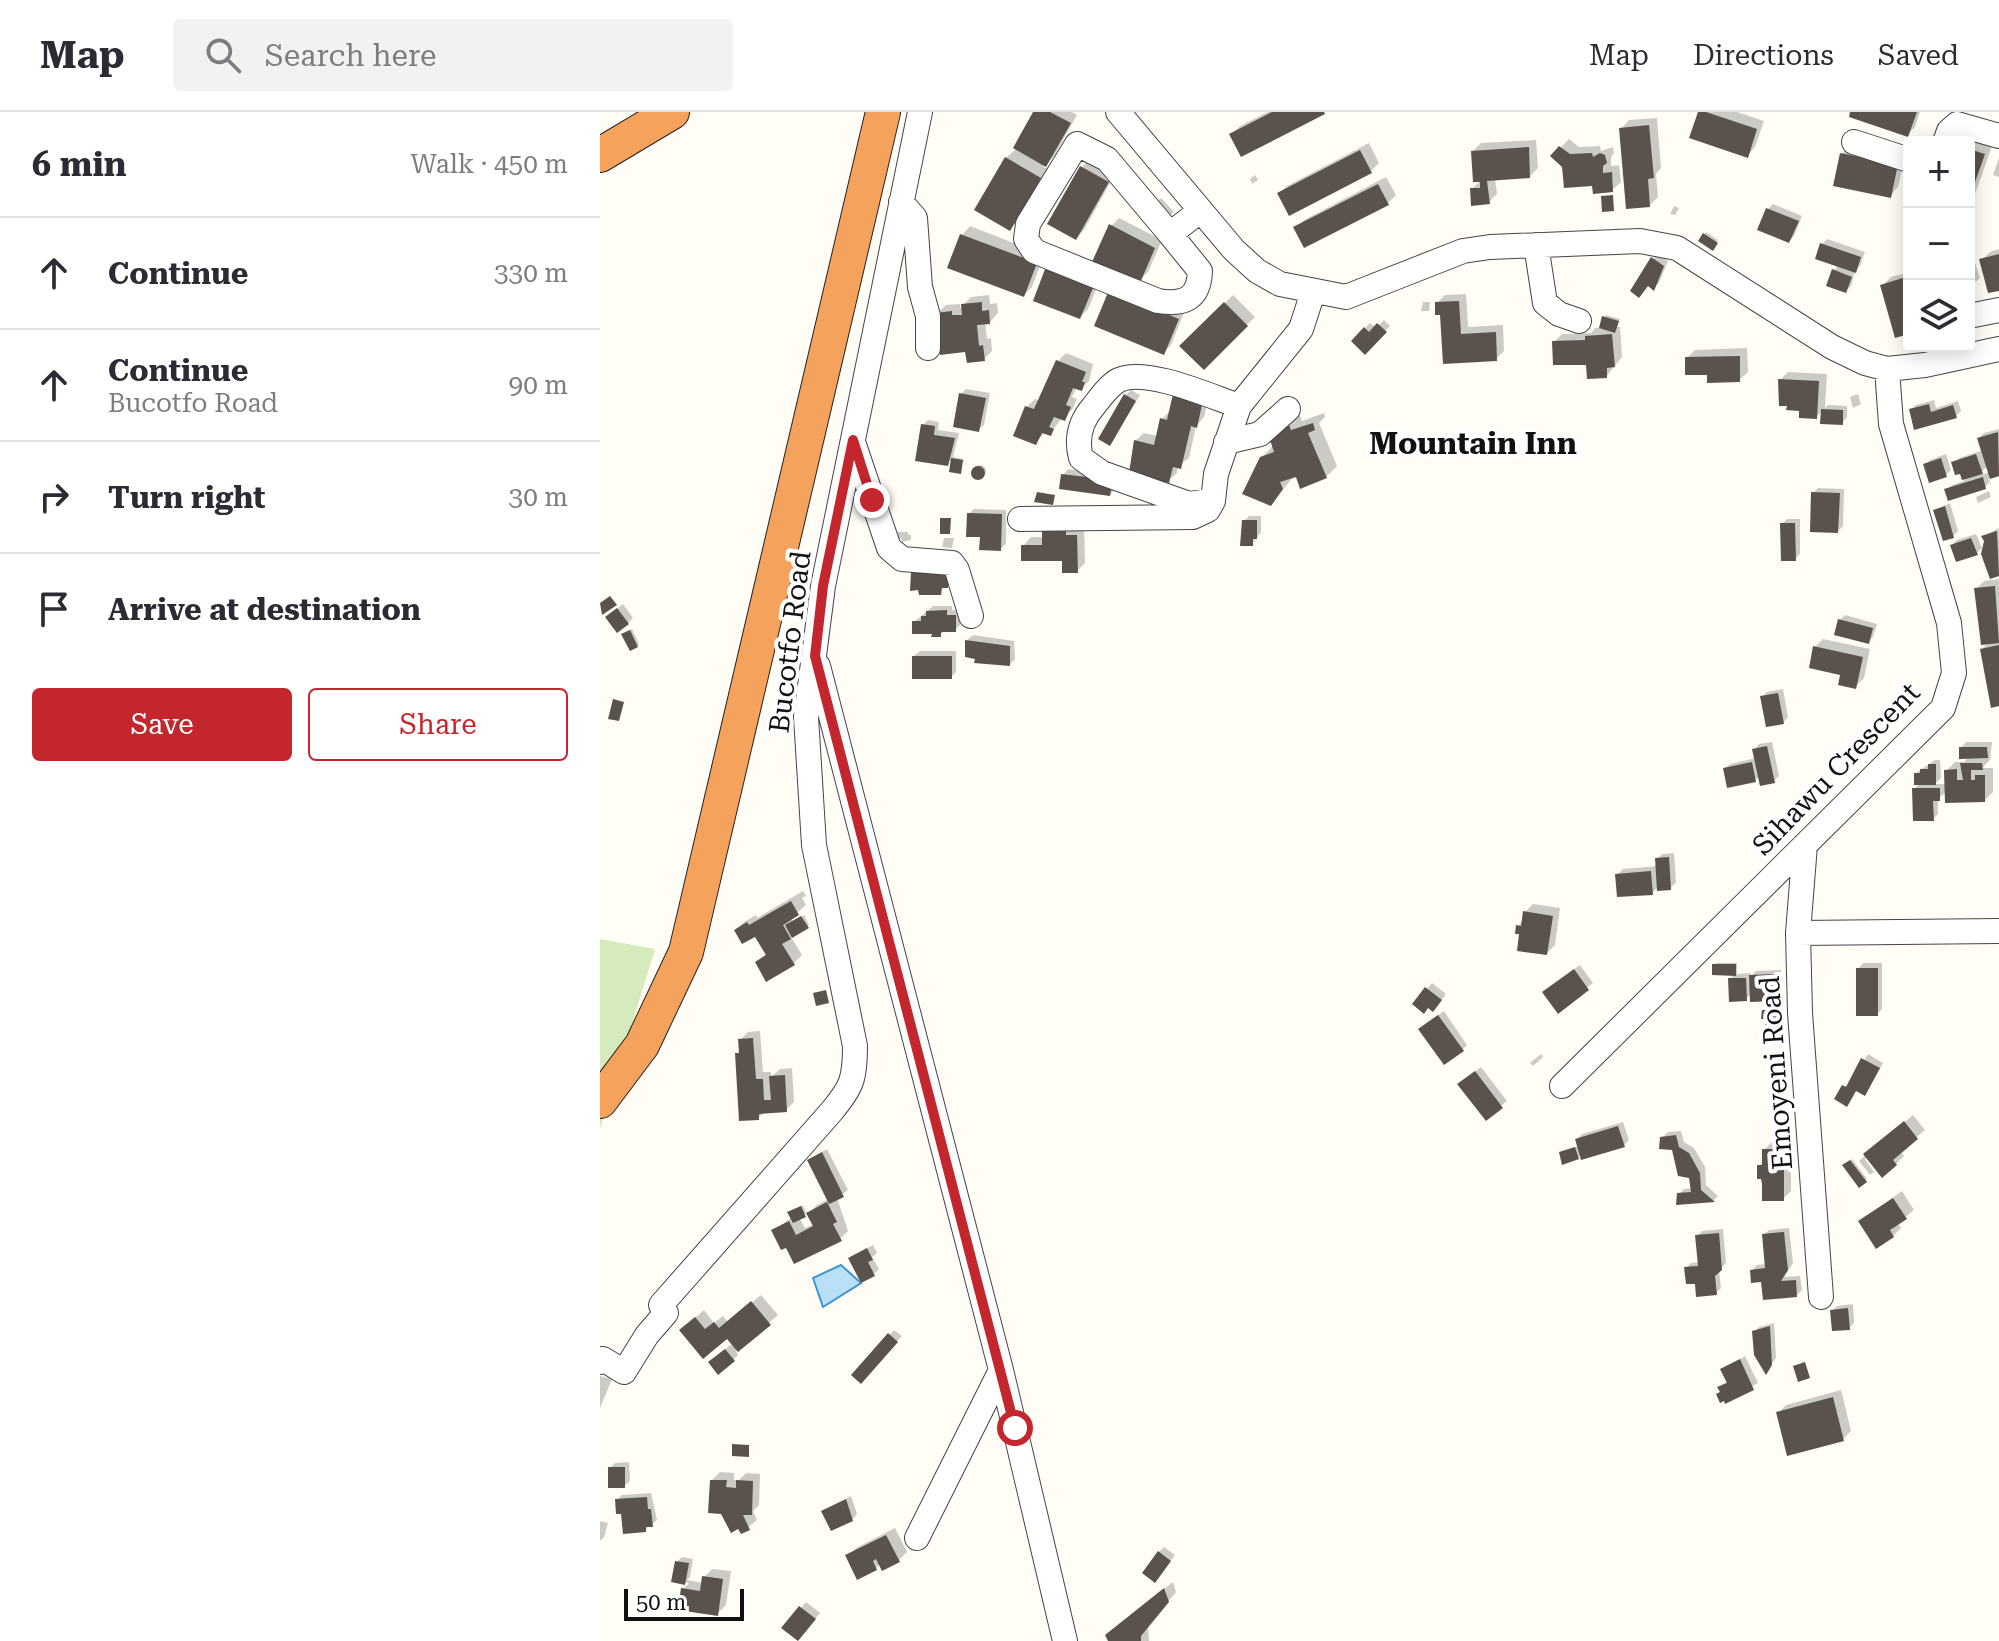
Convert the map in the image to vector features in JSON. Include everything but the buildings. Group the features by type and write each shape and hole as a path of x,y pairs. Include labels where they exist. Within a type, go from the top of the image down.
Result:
{"highway":[{"path":"600,130 631,112"},
{"path":"600,155 672,112"},
{"path":"600,1101 642,1045 686,952 883,112"}],"street":[{"name":"Bucotfo Road","path":"600,1362 603,1359 624,1372 647,1335 666,1313 661,1305 840,1102 855,1076 855,1046 814,845 806,717 823,586 920,112"},
{"path":"1118,112 1234,250 1257,271 1280,284 1346,297 1463,251 1640,241 1677,248 1832,347 1865,363 1887,369 1925,365 1999,349"},
{"path":"1947,136 1957,124 1999,136"},
{"path":"1854,142 1903,158"},
{"path":"1077,144 1107,159 1170,234 1200,271 1200,283 1193,296 1177,304 1158,301 1034,251 1026,239 1028,224 1077,144"},
{"path":"901,202 915,218 920,287 928,316 928,348"},
{"path":"1170,234 1200,211"},
{"path":"1536,245 1545,303 1559,314 1579,321"},
{"path":"1020,519 1193,517 1208,510 1213,501 1216,474 1239,406 1301,329 1313,292"},
{"path":"1975,315 1999,310"},
{"name":"Sihawu Crescent","path":"1562,1086 1943,708 1954,673 1949,623 1891,424 1887,369"},
{"path":"1213,501 1189,504 1102,473 1081,458 1078,440 1085,416 1119,380 1136,377 1155,379 1239,406"},
{"path":"1226,442 1260,434 1288,409"},
{"path":"853,440 889,548 902,559 952,563 971,616"},
{"path":"815,656 1001,1370 1065,1641"},
{"name":"Emoyeni Road","path":"1805,845 1798,933 1800,1013 1821,1297"},
{"path":"1798,933 1999,931"},
{"path":"917,1538 1001,1370"}],"green space":[{"path":"600,939 655,949 600,1129"}],"water":[{"path":"841,1265 861,1283 823,1307 813,1278"}],"district":[{"name":"Mountain Inn","path":"1473,443"}],"route":[{"path":"872,500 853,440 823,586 815,656 1015,1428"}]}
